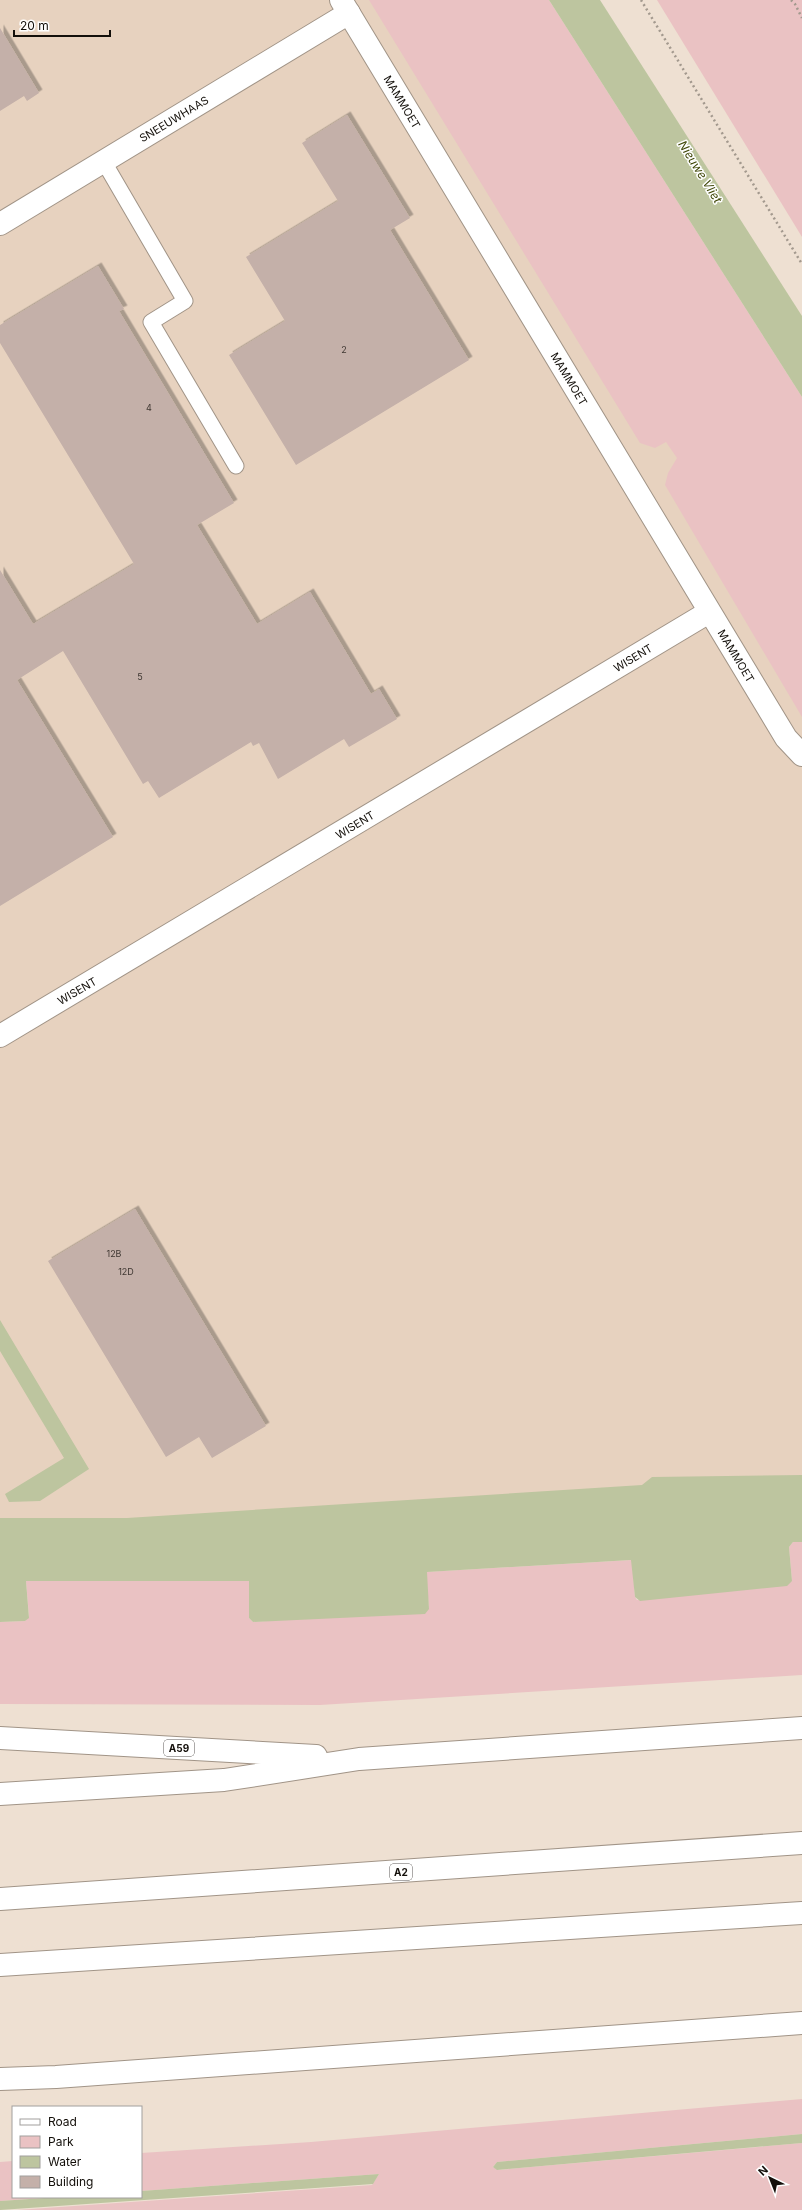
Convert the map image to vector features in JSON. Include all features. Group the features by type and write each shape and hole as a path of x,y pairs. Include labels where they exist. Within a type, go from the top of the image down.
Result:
{"main road":[{"name":"SNEEUWHAAS","path":"0,224 104,162 345,7"},
{"name":"MAMMOET","path":"345,7 709,612 786,738 802,755"},
{"name":"WISENT","path":"0,1036 709,612"},
{"path":"0,1794 224,1780 359,1759 802,1728"},
{"name":"A59","path":"0,1738 359,1759"},
{"name":"A2","path":"0,1899 802,1843"},
{"path":"0,1966 802,1913"},
{"path":"0,2079 56,2077 802,2023"},
{"path":"0,2085 56,2077"}],"lane":[{"path":"104,162 185,301 151,322 236,466"}],"path":[{"path":"641,0 802,264"},
{"path":"791,0 795,4 802,18"}],"shaded area":[{"path":"0,0 456,0 802,556 802,1517 0,1547"}],"green space":[{"path":"369,0 549,0 802,397 802,717 665,485 668,473 677,458 666,442 655,448 640,443"},
{"path":"657,0 802,0 802,237"},
{"path":"793,1542 802,1542 802,1675 320,1705 0,1704 0,1622 25,1621 29,1616 26,1581 249,1581 249,1618 253,1622 429,1609 426,1572 632,1560 635,1597 637,1600 792,1581 789,1547"},
{"path":"802,2099 802,2134 497,2162 493,2167 498,2170 802,2143 802,2210 17,2210 372,2185 379,2174 142,2191 142,2153 311,2142"},
{"path":"12,2161 12,2198 44,2198 0,2201 0,2162"}],"water":[{"name":"Nieuwe Vliet","path":"549,0 600,0 802,316 802,397"},
{"path":"0,1320 89,1469 40,1501 9,1502 5,1494 64,1458 0,1351"},
{"path":"802,1475 802,1542 793,1542 789,1547 792,1581 787,1586 640,1601 635,1597 631,1560 427,1572 429,1609 425,1614 253,1622 249,1618 249,1581 26,1581 29,1618 25,1621 0,1622 0,1518 127,1518 642,1485 652,1477"},
{"path":"802,2134 802,2143 497,2170 493,2167 497,2162"},
{"path":"379,2174 373,2184 0,2210 0,2201 44,2198 142,2198 142,2191"}],"building":[{"path":"0,28 39,93 27,101 24,96 0,111"},
{"path":"347,115 410,218 390,230 469,360 296,465 229,355 285,321 246,257 338,201 302,143"},
{"path":"98,266 124,309 119,311 234,503 197,525 257,624 310,592 371,694 379,689 397,719 349,747 344,739 278,779 259,743 253,746 251,742 159,798 148,781 143,784 63,651 17,680 113,837 0,906 0,570 33,624 134,564 0,343 0,325"},
{"path":"135,1209 266,1426 212,1458 199,1437 166,1457 48,1261"}]}
